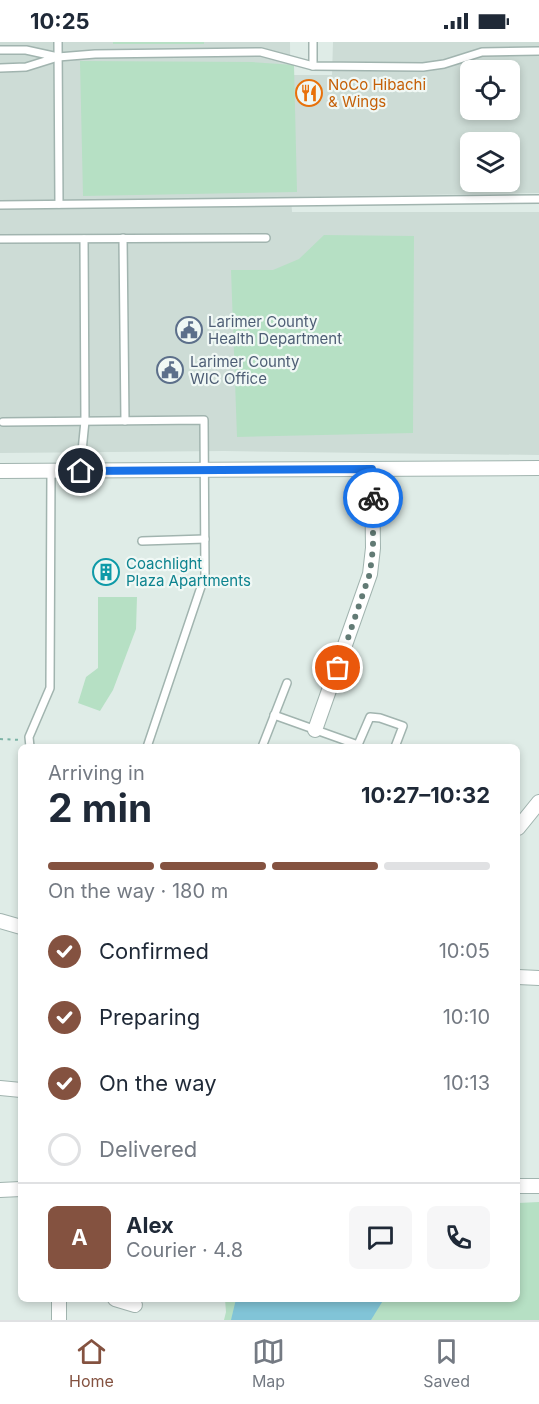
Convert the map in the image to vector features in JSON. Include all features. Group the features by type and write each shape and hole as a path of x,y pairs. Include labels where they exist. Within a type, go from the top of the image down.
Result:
{"street":[{"path":"0,471 539,468"},
{"path":"315,730 370,573 373,548 372,469"},
{"path":"520,826 539,802"},
{"path":"0,921 18,926"},
{"path":"520,977 539,978"},
{"path":"0,1088 18,1090"},
{"path":"520,1186 539,1186"},
{"path":"0,1190 18,1189"},
{"path":"59,1302 59,1320"},
{"path":"125,1302 135,1305"}],"lane":[{"path":"58,42 59,204"},
{"path":"313,42 313,66"},
{"path":"0,50 26,50 58,57"},
{"path":"0,68 26,67 58,57 95,54 261,52 313,66 423,67 444,64 482,52 539,51"},
{"path":"0,205 539,199"},
{"path":"81,471 85,421 84,238"},
{"path":"123,238 125,421"},
{"path":"0,239 266,238"},
{"path":"3,422 204,420 205,575 148,744"},
{"path":"30,744 29,737 51,688 51,471"},
{"path":"142,541 205,539"},
{"path":"263,744 286,683"},
{"path":"274,716 353,744"},
{"path":"359,744 370,717 403,726 396,744"}],"path":[{"path":"0,739 21,740"}],"shaded area":[{"path":"0,42 290,42 291,154 292,75 332,75 333,42 539,42 539,193 291,197 292,212 539,212 539,455 224,451 0,453"}],"green space":[{"path":"113,42 204,42 204,44 113,44"},
{"path":"80,61 252,62 294,65 297,192 83,196"},
{"path":"324,235 414,236 413,433 237,437 231,270 273,270 299,259"},
{"path":"98,597 137,597 136,629 113,690 100,711 78,703 86,677 98,668"},
{"path":"539,1202 539,1320 224,1320 225,1302 520,1302 520,1203"}],"water":[{"path":"235,1302 382,1302 371,1320 231,1320"}],"way so far":[{"path":"338,668 368,586 373,548 373,498"}],"place":[{"name":"NoCo Hibachi & Wings","path":"309,93"},
{"name":"Larimer County Health Department","path":"189,330"},
{"name":"Larimer County WIC Office","path":"170,370"},
{"name":"Coachlight Plaza Apartments","path":"106,572"}],"route":[{"path":"81,471 372,469 373,498"}]}
